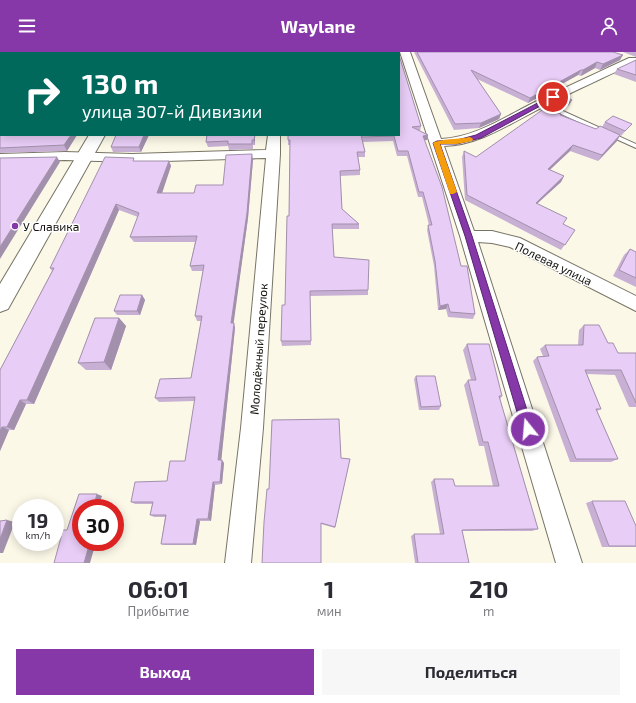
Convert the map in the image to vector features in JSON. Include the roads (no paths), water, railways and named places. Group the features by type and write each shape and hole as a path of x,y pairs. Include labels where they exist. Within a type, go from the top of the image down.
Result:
{"street":[{"path":"405,52 468,236 569,563"},
{"path":"621,56 634,60"},
{"path":"437,143 457,142 478,136 541,103 634,60"},
{"path":"0,303 96,136"},
{"name":"Молодёжный переулок","path":"238,563 252,428 274,136"},
{"path":"0,158 126,158 273,154"},
{"name":"Полевая улица","path":"468,236 492,237 514,242 636,304"}],"lane":[{"path":"541,103 571,116 595,129 636,146"}],"place":[{"name":"У Славика","path":"15,226"}]}
